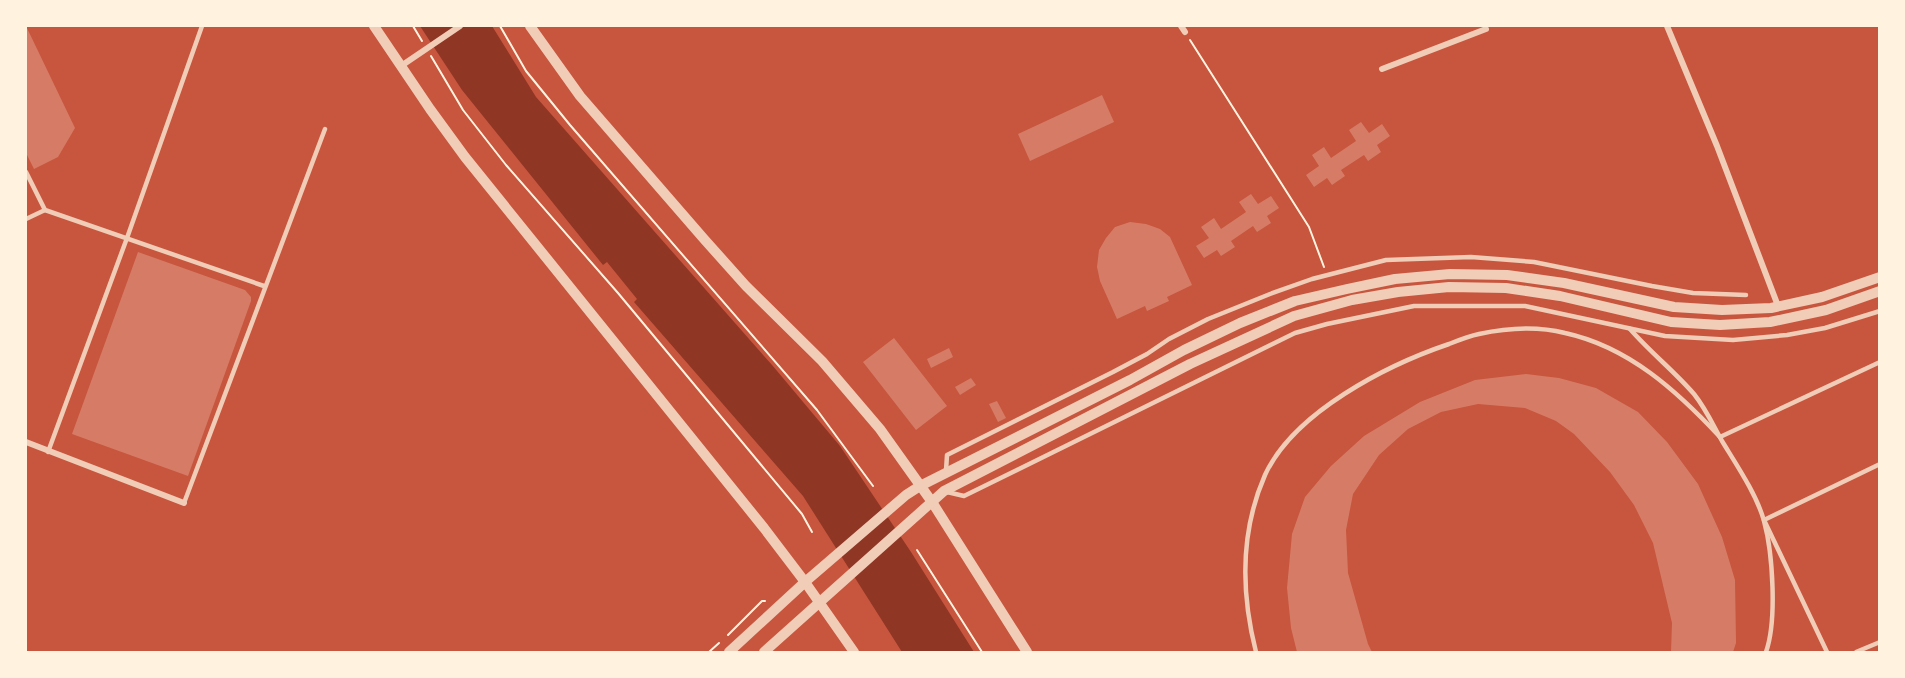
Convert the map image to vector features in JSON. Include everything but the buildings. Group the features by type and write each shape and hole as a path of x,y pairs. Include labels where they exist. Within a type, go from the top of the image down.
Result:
{"street":[{"path":"374,26 465,157 764,528 854,652"},
{"path":"401,66 460,26"},
{"path":"530,26 580,96 746,286 845,387 880,429 932,502 1027,652"},
{"path":"1180,26 1185,32"},
{"path":"1667,26 1717,146 1778,306"},
{"path":"1382,69 1486,29"},
{"path":"729,652 805,582 906,495 920,486 1130,380 1184,350 1295,301 1395,279 1450,274 1507,275 1564,283 1674,307 1722,310 1778,306 1822,297 1880,277"},
{"path":"764,652 920,515 944,491 1245,337 1294,316 1352,300 1398,292 1449,287 1506,288 1560,296 1671,322 1720,325 1770,322 1826,310 1880,291"},
{"path":"26,442 184,503"}],"lane":[{"path":"48,452 202,26"},
{"path":"184,503 325,129"},
{"path":"26,172 45,210"},
{"path":"26,219 45,210 264,286"},
{"path":"945,474 947,456 1113,372 1208,319 1270,294 1386,260 1471,257 1534,262 1693,293 1746,294"},
{"path":"944,491 964,496 1295,333 1414,306 1525,306 1665,336 1733,340 1787,335 1825,328 1880,311"},
{"path":"1256,652 1250,629 1245,589 1246,554 1252,512 1266,473 1288,440 1320,412 1395,364 1478,334 1523,328 1565,333 1601,345 1635,361 1693,408 1720,437"},
{"path":"1630,329 1693,394 1708,414 1744,477 1827,652"},
{"path":"1720,437 1880,362"},
{"path":"1764,520 1880,464"},
{"path":"1764,520 1772,574 1769,645 1766,652"},
{"path":"1856,652 1880,642"}],"path":[{"path":"413,26 463,110 506,165 802,514 812,531"},
{"path":"500,26 526,71 817,410 873,486"},
{"path":"1185,32 1309,227 1327,276"},
{"path":"917,550 982,652"}],"shaded area":[{"path":"420,26 492,26 536,97 772,365 840,446 974,652 902,652 803,496 634,302 637,299 607,262 603,265 462,90"}]}
